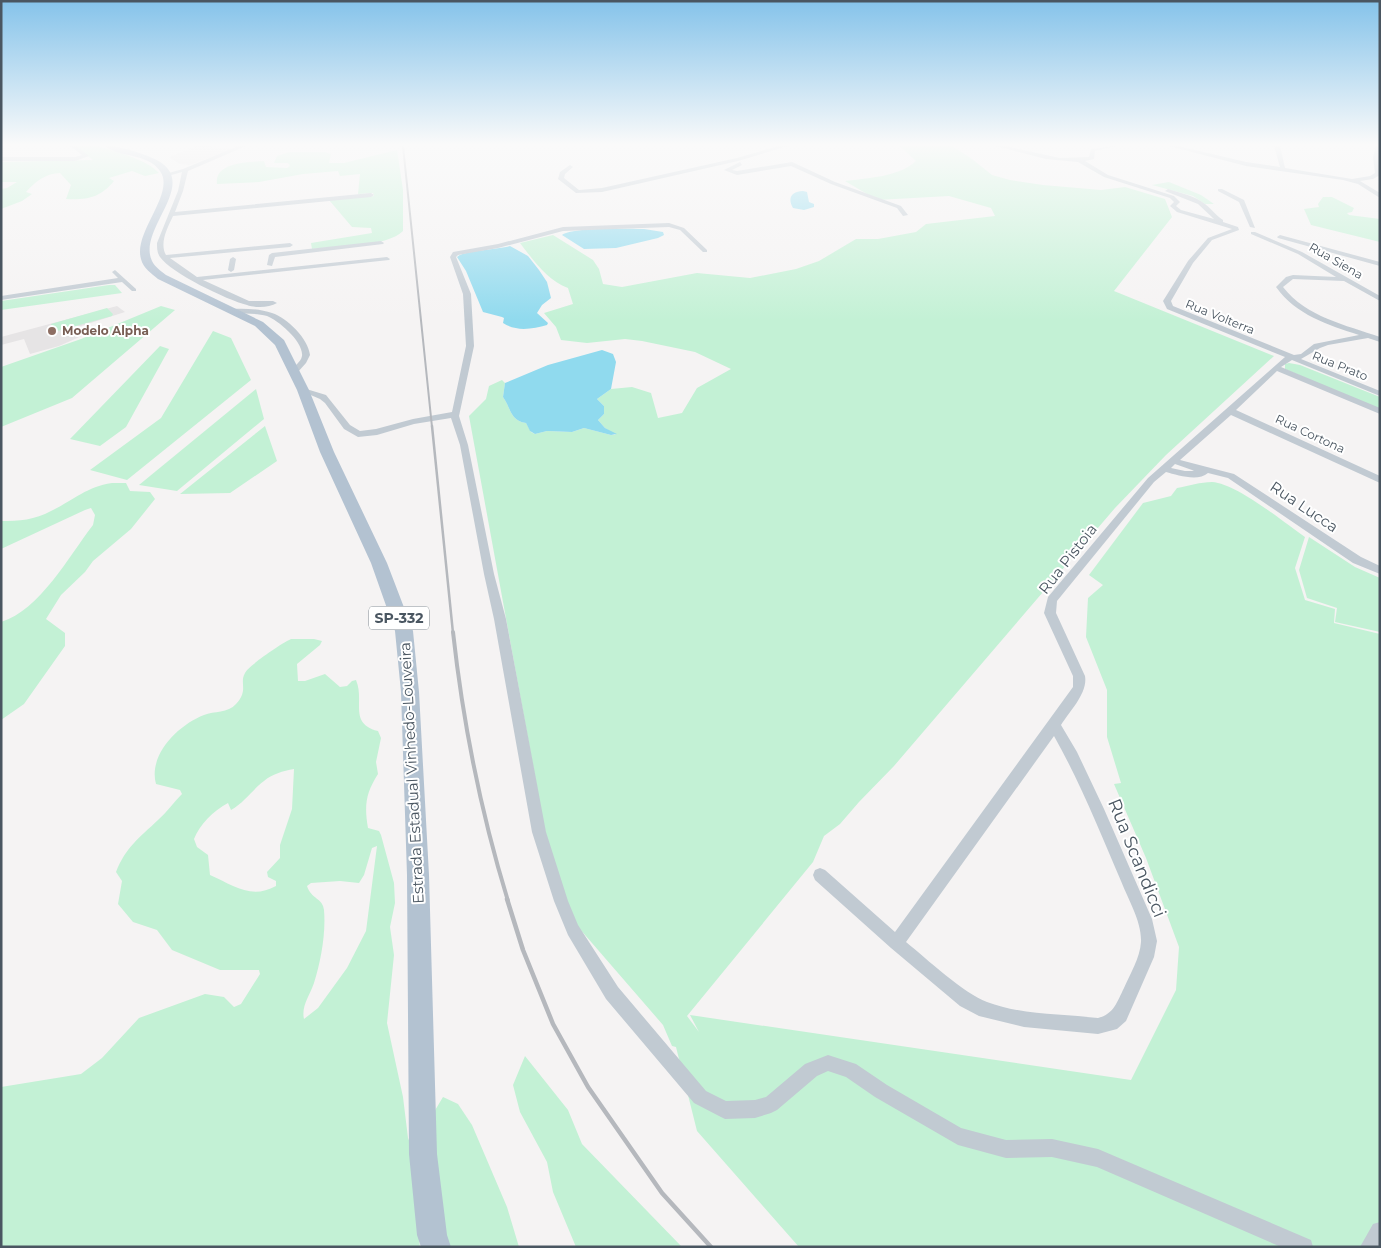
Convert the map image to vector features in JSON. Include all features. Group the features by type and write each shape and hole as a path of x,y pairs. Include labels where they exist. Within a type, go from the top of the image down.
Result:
{"main road":[{"name":"Estrada Estadual Vinhedo-Louveira","path":"164,204 146,241 145,256 149,264 156,273 199,283 235,311 259,324 276,338 303,390 327,452 379,563 404,631 410,692 418,875 424,1154 433,1243"}],"street":[{"path":"173,204 172,214 160,241 160,250 163,257 199,283 245,303 273,303"},
{"path":"172,214 274,204"},
{"path":"891,204 899,207 905,215"},
{"path":"1179,204 1195,216 1380,264"},
{"path":"1200,204 1207,208 1212,216 1246,228"},
{"path":"1242,204 1246,228"},
{"path":"303,390 323,397 328,401 347,428 358,434 378,432 413,422 454,415 458,409 470,346 467,294 453,257 455,253 498,246 563,229 669,225 682,229 705,251"},
{"name":"Rua Volterra","path":"1246,228 1210,239 1190,262 1167,304 1173,310 1292,358"},
{"name":"Rua Siena","path":"1246,228 1308,257 1380,299"},
{"path":"1281,244 1290,240"},
{"path":"270,265 272,255 381,242"},
{"path":"163,257 290,245"},
{"path":"343,247 343,257"},
{"path":"1320,248 1327,257 1329,269"},
{"path":"199,283 231,270 375,253"},
{"path":"1308,257 1347,256"},
{"path":"231,270 233,259"},
{"path":"199,283 387,259"},
{"path":"115,272 134,290"},
{"path":"1344,279 1293,277 1288,278 1279,287 1294,303 1305,310 1380,340"},
{"path":"1,298 122,280"},
{"name":"Rua Pistoia","path":"896,943 1078,689 1080,683 1079,676 1050,613 1052,600 1151,480 1276,368 1287,359 1303,356 1317,346 1369,336"},
{"name":"Rua Prato","path":"1292,358 1380,394"},
{"path":"1276,368 1380,411"},
{"name":"Rua Cortona","path":"1230,411 1380,480"},
{"path":"454,415 464,445 489,574 500,618 539,832 561,900 572,930 612,993 700,1097 725,1110 755,1109 770,1104 811,1070 828,1063 850,1070 881,1091 958,1136 1006,1149 1052,1148 1098,1158 1304,1247"},
{"name":"Rua Lucca","path":"1174,461 1195,468 1221,472 1235,479 1357,560 1380,570"},
{"path":"1164,469 1195,475 1212,470"},
{"name":"Rua Scandicci","path":"820,875 896,943 966,1000 985,1010 1024,1020 1098,1026 1111,1022 1120,1014 1146,957 1149,941 1146,926 1097,809 1072,756 1054,725"},
{"path":"1369,1247 1380,1231"}],"shaded area":[{"name":"Modelo Alpha","path":"117,306 125,312 78,327 84,335 59,346 30,354 24,339 1,345 1,337"}],"green space":[{"path":"1,204 13,204 1,209"},
{"path":"333,204 403,204 403,231 396,236 373,243 312,249 311,243 372,233 371,228 352,227"},
{"path":"978,204 1167,204 1172,217 1114,291 1274,356 1166,455 1115,508 894,766 840,824 824,836 813,862 687,1016 699,1032 690,1015 1131,1080 1176,990 1179,947 1146,858 1114,784 1121,783 1107,737 1107,690 1086,637 1088,598 1103,585 1089,575 1143,503 1171,496 1177,488 1208,482 1223,484 1247,496 1305,537 1295,568 1305,600 1335,609 1334,623 1380,634 1380,1247 799,1247 697,1131 676,1047 672,1046 663,1025 566,913 544,826 469,416 486,399 489,386 502,380 505,383 503,397 514,417 526,423 531,432 535,434 547,431 572,432 584,428 616,435 605,428 598,420 604,414 604,406 597,399 611,389 632,387 651,393 658,418 682,413 697,388 731,369 695,352 642,341 625,339 587,343 561,340 556,327 544,313 573,304 568,288 547,275 520,243 553,235 593,260 599,269 603,284 622,287 697,273 750,278 796,269 819,261 856,239 878,239 916,232 926,224 995,216 991,208"},
{"path":"1318,204 1346,204 1354,208 1352,212 1347,213 1349,215 1380,219 1380,242 1311,225 1304,209 1319,207"},
{"path":"115,285 122,293 1,310 1,301"},
{"path":"161,306 175,310 72,398 1,427 1,367 81,339"},
{"path":"107,308 113,314 112,316 54,332 51,324"},
{"path":"213,331 231,338 251,380 127,480 90,470 161,418"},
{"path":"160,346 169,349 126,427 100,446 70,439"},
{"path":"1285,364 1300,365 1380,397 1380,410 1285,369"},
{"path":"256,389 264,419 177,491 139,485"},
{"path":"265,426 277,461 230,493 180,494"},
{"path":"112,483 126,483 130,491 150,492 155,499 131,529 93,561 85,572 61,595 46,619 65,633 65,646 24,704 1,720 1,622 15,616 28,606 53,581 93,525 95,515 91,508 85,510 1,549 1,521 21,520 45,514 87,491"},
{"path":"1309,537 1355,567 1380,578 1380,632 1335,622 1337,608 1307,598 1299,570"},
{"path":"291,639 314,639 322,641 320,645 297,664 298,681 305,681 325,674 340,687 347,686 356,680 360,717 363,723 378,731 381,738 376,762 378,774 367,799 366,813 368,828 379,831 381,835 394,883 395,903 390,927 394,955 387,1023 403,1097 408,1138 419,1164 434,1112 443,1097 458,1104 472,1125 507,1207 519,1247 439,1247 418,1232 420,1247 1,1247 1,1087 81,1074 102,1058 139,1018 205,994 224,997 234,1007 241,1004 260,974 259,970 220,970 172,950 157,930 133,922 118,904 122,881 116,872 124,856 134,843 182,794 180,790 156,784 156,762 167,742 184,726 194,720 204,715 233,707 242,695 243,677 247,670","holes":["294,769 292,809 280,845 280,858 267,872 268,877 276,881 276,886 258,892 242,890 210,875 208,855 197,847 194,839 203,823 228,803 231,810 236,807 271,776","377,846 366,931 347,968 318,1008 304,1019 305,1005 319,966 324,928 323,906 311,894 307,886 311,883 340,881 359,883 364,875 372,848"]},
{"path":"525,1056 568,1110 582,1144 682,1247 576,1247 553,1192 547,1162 520,1112 513,1085"}],"water":[{"path":"791,204 814,204 814,207 804,210 793,208"},
{"path":"644,229 663,232 664,235 616,248 584,249 562,235 568,232 588,230"},
{"path":"510,246 528,256 547,282 551,298 542,305 537,313 548,323 547,325 519,329 513,328 503,323 504,318 483,312 466,271 457,257 466,253"},
{"path":"602,350 613,354 616,362 611,389 597,399 604,406 604,414 598,420 605,428 617,434 611,435 584,428 572,432 547,431 535,434 530,431 526,423 514,417 503,397 505,383 548,365"}],"railway":[{"path":"409,204 432,427"},
{"path":"432,426 453,633"},
{"path":"453,632 474,768 489,835 508,901"},
{"path":"507,899 523,950 553,1024 588,1087 662,1193 711,1247"}],"place":[{"name":"Modelo Alpha","path":"52,331"}]}
